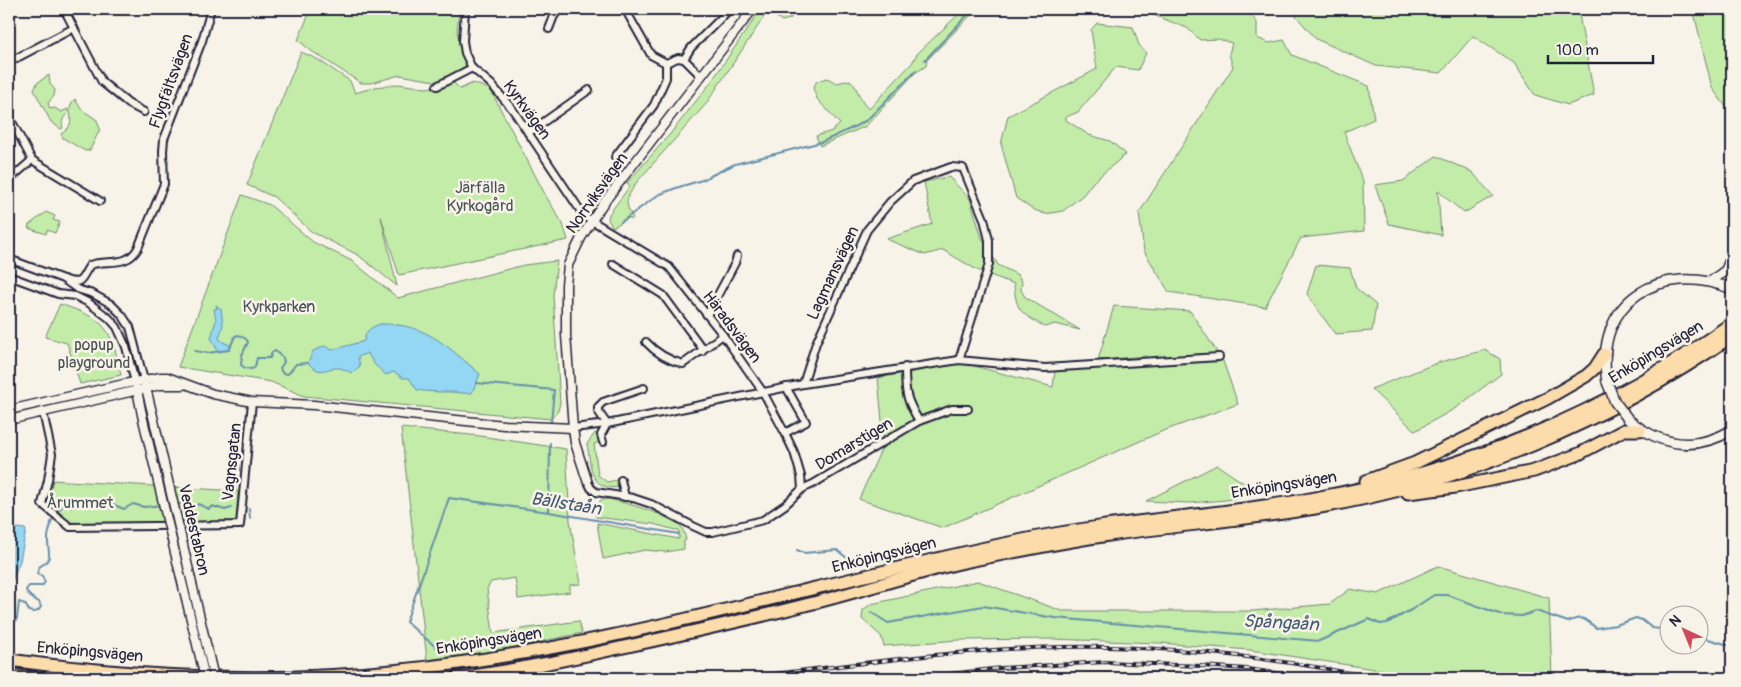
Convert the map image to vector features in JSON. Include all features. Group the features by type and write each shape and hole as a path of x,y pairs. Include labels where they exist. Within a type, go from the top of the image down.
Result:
{"highway":[{"name":"Enköpingsvägen","path":"9,660 87,670 237,678 315,676 399,670 475,661 549,648 728,609 958,553 1030,538 1109,525 1314,498 1396,481 1505,446 1547,429 1658,372 1732,323"},
{"name":"Enköpingsvägen","path":"456,678 551,663 732,623 961,563 1032,548 1110,535 1264,516 1359,500 1480,466 1564,432 1623,403 1732,336"},
{"path":"1314,498 1407,466 1477,434 1576,382 1595,368 1604,354"},
{"path":"1359,500 1456,487 1526,473 1579,454 1624,430 1640,430"},
{"name":"Enköpingsvägen","path":"9,675 34,678"}],"main road":[{"path":"1710,282 1726,270 1732,255"},
{"path":"1732,289 1689,278 1654,285 1641,292 1620,312 1607,339 1604,354 1607,382 1615,402 1628,420 1640,430 1656,438 1683,444 1710,441 1732,430"}],"street":[{"path":"64,9 102,82 128,104 144,112"},
{"name":"Flygfältsvägen","path":"63,279 77,283 90,265 123,262 132,257 138,248 164,184 164,139 202,41 211,9"},
{"name":"Kyrkvägen","path":"465,9 463,41 472,68 502,96 584,216 591,220"},
{"path":"549,28 554,16 560,9"},
{"path":"625,9 651,55 666,63"},
{"path":"684,59 691,48 730,9"},
{"name":"Norrviksvägen","path":"587,480 575,443 573,428 566,335 568,265 591,220 753,9"},
{"path":"9,62 74,28"},
{"path":"666,63 678,58 684,59 701,76"},
{"path":"615,157 654,105 666,78 666,63"},
{"path":"437,86 472,68"},
{"path":"528,133 589,90"},
{"path":"9,116 32,160 100,201"},
{"path":"9,180 32,160"},
{"name":"Lagmansvägen","path":"803,384 816,343 867,230 890,202 913,181 951,167 963,168 984,219 989,240 989,264 959,360"},
{"name":"Häradsvägen","path":"591,220 669,267 723,335 763,392 785,433 794,452 801,476 802,489"},
{"path":"707,315 736,263 737,256"},
{"path":"9,259 63,279 103,313 117,327 126,347 136,386"},
{"path":"613,264 663,295 702,348 702,352"},
{"path":"9,276 58,294 76,292 93,294 111,304 130,327 145,384"},
{"path":"646,342 664,358 683,364 723,335"},
{"path":"9,410 145,384 187,385 213,394 252,402 314,405 504,425 573,428 606,424 803,384 959,360 1045,368 1219,357"},
{"path":"905,367 905,388 909,404 919,421"},
{"name":"Veddestabron","path":"145,384 214,678"},
{"path":"9,420 136,386"},
{"name":"Veddestabron","path":"136,386 205,678"},
{"path":"785,433 806,422 786,387"},
{"path":"606,424 598,411 598,407 603,402 644,388"},
{"name":"Vagnsgatan","path":"43,412 52,454 42,504 66,524 76,527 240,525 252,402"},
{"name":"Domarstigen","path":"587,480 591,488 596,492 651,504 706,532 713,532 762,520 785,505 802,489 919,421 952,409 968,409"},
{"path":"603,442 601,435 606,424"},
{"path":"621,480 625,497"}],"green space":[{"path":"311,9 459,9 457,32 467,65 440,82 400,75 371,83 361,83 298,40"},
{"path":"761,9 797,9 790,19 782,21 768,11 706,104 636,183 627,200 628,208 633,218 631,220 629,218 613,227 608,220 609,214 630,186 627,183 671,133 711,82"},
{"path":"964,9 977,9 927,60 926,66 915,73 866,126 820,146 816,136 832,131 840,124 817,99 813,88 817,81 827,78 837,83 850,80 863,103 869,109 912,63 917,54"},
{"path":"1138,9 1247,9 1257,22 1257,38 1269,43 1284,40 1292,55 1369,86 1374,119 1344,132 1363,182 1364,231 1301,238 1265,307 1169,292 1144,251 1139,213 1233,67 1229,54 1232,43 1218,39 1200,40 1187,28"},
{"path":"1290,9 1578,9 1594,95 1568,105 1535,95 1514,63 1473,36 1441,73 1376,66 1316,39"},
{"path":"1693,9 1732,9 1732,115 1712,88"},
{"path":"1097,23 1133,27 1139,45 1146,53 1138,70 1116,67 1078,112 1066,117 1066,120 1089,135 1110,141 1126,154 1093,182 1083,195 1063,211 1045,214 1032,209 1016,198 1001,144 1008,116 1097,69 1091,30"},
{"name":"Järfälla Kyrkogård","path":"301,52 317,59 350,81 355,93 375,87 399,84 426,88 454,83 460,89 473,83 490,89 547,198 563,224 568,240 399,275 381,217 397,286 358,255 312,232 274,197 247,185"},
{"path":"49,75 50,84 55,90 54,96 48,103 50,109 55,108 61,112 68,109 68,113 62,121 63,128 61,129 51,122 34,90 37,83"},
{"path":"75,99 81,109 97,120 100,129 90,150 85,151 63,138 61,134 70,125 70,107"},
{"path":"1436,156 1472,172 1493,196 1464,213 1438,191 1441,235 1389,224 1375,185 1403,181"},
{"path":"949,177 970,199 982,238 998,265 1018,275 1022,282 1021,290 1025,297 1080,330 1055,324 1045,327 1021,311 1016,301 1014,284 977,270 943,250 925,255 886,239 932,224 924,182"},
{"name":"Kyrkparken","path":"242,195 270,205 313,242 352,261 398,298 524,265 557,261 553,295 560,403 558,411 551,419 304,396 271,382 178,367"},
{"path":"46,212 55,216 53,220 60,222 55,233 47,230 46,234 28,228 29,225"},
{"path":"1316,265 1350,268 1356,288 1376,305 1372,331 1335,334 1307,294"},
{"name":"popup playground","path":"60,304 88,315 104,328 114,346 121,375 80,384 67,343 45,337"},
{"path":"1114,306 1190,311 1223,361 1238,404 1163,431 943,528 859,499 884,443 878,378 963,363 1053,387 1055,371 1149,363 1146,356 1098,360"},
{"path":"1485,350 1500,359 1501,374 1456,408 1415,431 1371,389 1437,363"},
{"path":"401,428 480,436 566,449 570,521 581,584 570,585 570,592 518,599 515,578 491,582 487,589 493,633 579,621 582,633 496,651 427,660"},
{"path":"595,433 599,437 599,442 594,444 598,475 607,482 617,480 620,488 604,486 595,479 587,444"},
{"path":"1217,465 1257,492 1226,500 1189,503 1146,501"},
{"name":"Årummet","path":"51,480 238,491 236,521 72,525 44,501"},
{"path":"609,499 648,510 677,523 685,535 684,549 665,552 645,550 603,559 597,523 679,539 679,531 653,524 596,517 594,509 601,500"},
{"path":"1438,566 1549,598 1552,678 1433,678 1250,650 1159,643 1053,639 958,640 884,646 881,636 862,619 863,610 871,604 978,581 1062,611 1252,611 1330,604 1350,589 1378,594"},
{"path":"1172,672 1205,678 1085,678 1083,673"}],"water":[{"path":"216,305 221,309 223,325 219,338 232,346 229,350 218,351 211,338 216,320 214,309 217,309"},
{"path":"380,324 410,327 423,332 457,354 480,374 472,393 417,390 409,378 403,378 394,372 386,375 375,365 367,353 358,357 360,366 352,373 340,368 316,370 308,363 313,351 325,346 332,350 364,341 369,330"},
{"path":"9,527 26,530 20,561 9,588"}],"waterway":[{"path":"925,60 973,9"},
{"path":"621,222 658,195 702,180 735,164 822,142 852,128 867,120 916,70"},
{"path":"195,351 207,353 229,350 235,336 239,335 248,342 242,355 241,365 245,368 252,369 255,367 257,358 270,358 272,352 275,351 283,358 284,362 280,368 282,373 288,374 296,364 308,363"},
{"path":"476,383 554,390 551,422"},
{"path":"549,511 550,443"},
{"name":"Bällstaån","path":"442,652 406,622 449,498 549,512 679,534"},
{"name":"Bällstaån","path":"56,513 63,505 67,504 72,507 84,504 96,506 107,502 124,509 133,504 144,507 162,505"},
{"name":"Bällstaån","path":"176,504 185,503 190,508 198,504 209,509 212,506 225,510 231,508"},
{"name":"Bällstaån","path":"249,509 250,518"},
{"name":"Bällstaån","path":"9,633 17,618 19,602 25,604 31,612 36,612 41,607 39,602 30,596 26,590 29,586 42,586 45,582 42,576 37,574 39,567 49,558 48,536 54,517"},
{"name":"Spångaån","path":"797,550 804,553 837,550 847,558"},
{"name":"Spångaån","path":"871,612 888,623 983,606 1055,618 1319,641 1369,619 1380,624 1387,623 1434,595 1448,595 1502,615 1522,616 1536,611 1568,622 1580,618 1596,628 1616,625 1636,618 1652,628 1658,629"},
{"name":"Spångaån","path":"1708,639 1732,646"}],"railway":[{"path":"740,678 982,651 1063,647 1181,650 1259,658 1375,678"},
{"path":"915,678 1001,668 1105,662 1247,669 1313,678"}]}
